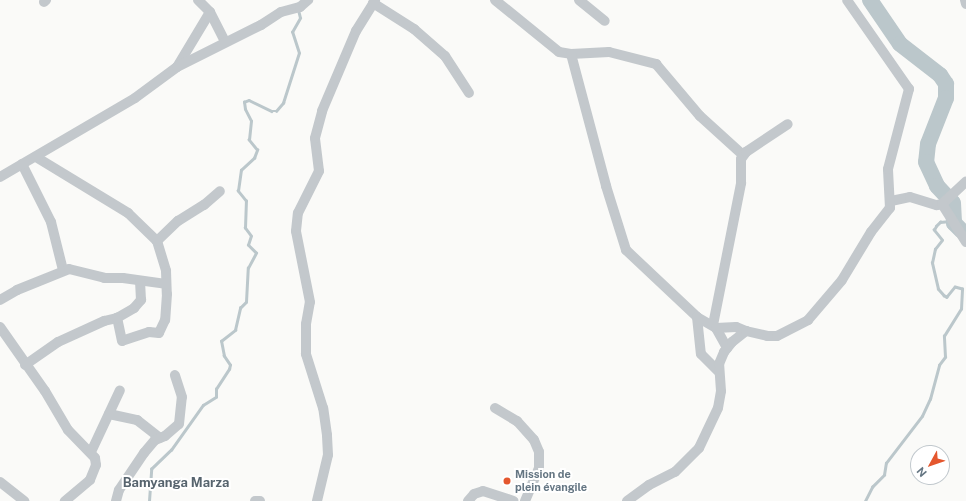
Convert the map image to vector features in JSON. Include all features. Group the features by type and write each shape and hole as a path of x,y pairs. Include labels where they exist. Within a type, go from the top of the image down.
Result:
{"street":[{"path":"198,0 210,12 225,41"},
{"path":"0,177 135,98 177,67 225,41 261,25 297,3 308,0"},
{"path":"495,0 559,52 571,54 609,52 656,64 700,116 743,155"},
{"path":"579,0 606,21"},
{"path":"714,327 736,327 767,336 777,336 808,320 842,280 871,232 888,212 891,201 888,169 909,89 847,0"},
{"path":"965,0 966,4"},
{"path":"317,501 328,455 328,435 323,408 306,354 306,324 310,302 296,231 298,213 319,171 315,138 322,111 356,31 374,2 414,29 445,56 469,93"},
{"path":"177,67 210,12"},
{"path":"571,54 606,186 626,250 697,317 714,327 727,348"},
{"path":"714,327 741,183 740,163 743,155 788,124"},
{"path":"36,157 128,213 156,241 166,271 165,320 159,332 149,332 135,339 122,341 117,318"},
{"path":"22,164 51,222 62,270"},
{"path":"891,201 910,197 937,205 942,204 966,182"},
{"path":"156,241 178,221 204,205 220,191"},
{"path":"942,204 966,242"},
{"path":"0,300 17,290 62,270 76,269 104,278 123,278 166,284"},
{"path":"25,365 83,330 117,318 141,300 140,281"},
{"path":"697,317 701,354 718,371"},
{"path":"0,327 25,365 45,391 68,430 90,452 96,465 90,480 65,501"},
{"path":"627,501 649,485 680,469 699,448 718,408 721,391 718,371 727,348 746,331"},
{"path":"0,342 12,346"},
{"path":"116,501 118,490 155,440 160,438 178,424 182,397 175,375"},
{"path":"90,452 120,390"},
{"path":"495,408 517,421 534,440 539,452 539,468 525,501"},
{"path":"109,414 136,420 160,438"},
{"path":"0,482 24,501"},
{"path":"468,501 474,494 483,491 513,501"},
{"path":"255,501 260,501"}],"waterway":[{"path":"870,0 900,44 940,75 946,84 946,98 928,144 926,162 937,186 953,203 954,223 962,231"},
{"path":"149,501 151,469 171,450 203,405 216,397 216,389 229,369 230,365 224,356 221,341 235,330 240,308 246,302 248,268 256,253 248,245 251,236 245,228 246,201 238,191 241,170 254,158 257,150 249,140 251,121 245,109 244,102 249,100 272,111 276,111 283,103 299,53 292,32 300,18 298,10"},
{"path":"865,501 872,487 884,475 886,463 922,416 930,399 939,365 945,357 944,336 961,309 962,289 955,287 947,297 944,296 938,289 932,263 935,249 942,240 934,230 940,222 950,221"}],"place":[{"name":"Mission de plein évangile","path":"507,481"}],"district":[{"name":"Bamyanga Marza","path":"176,483"}]}
